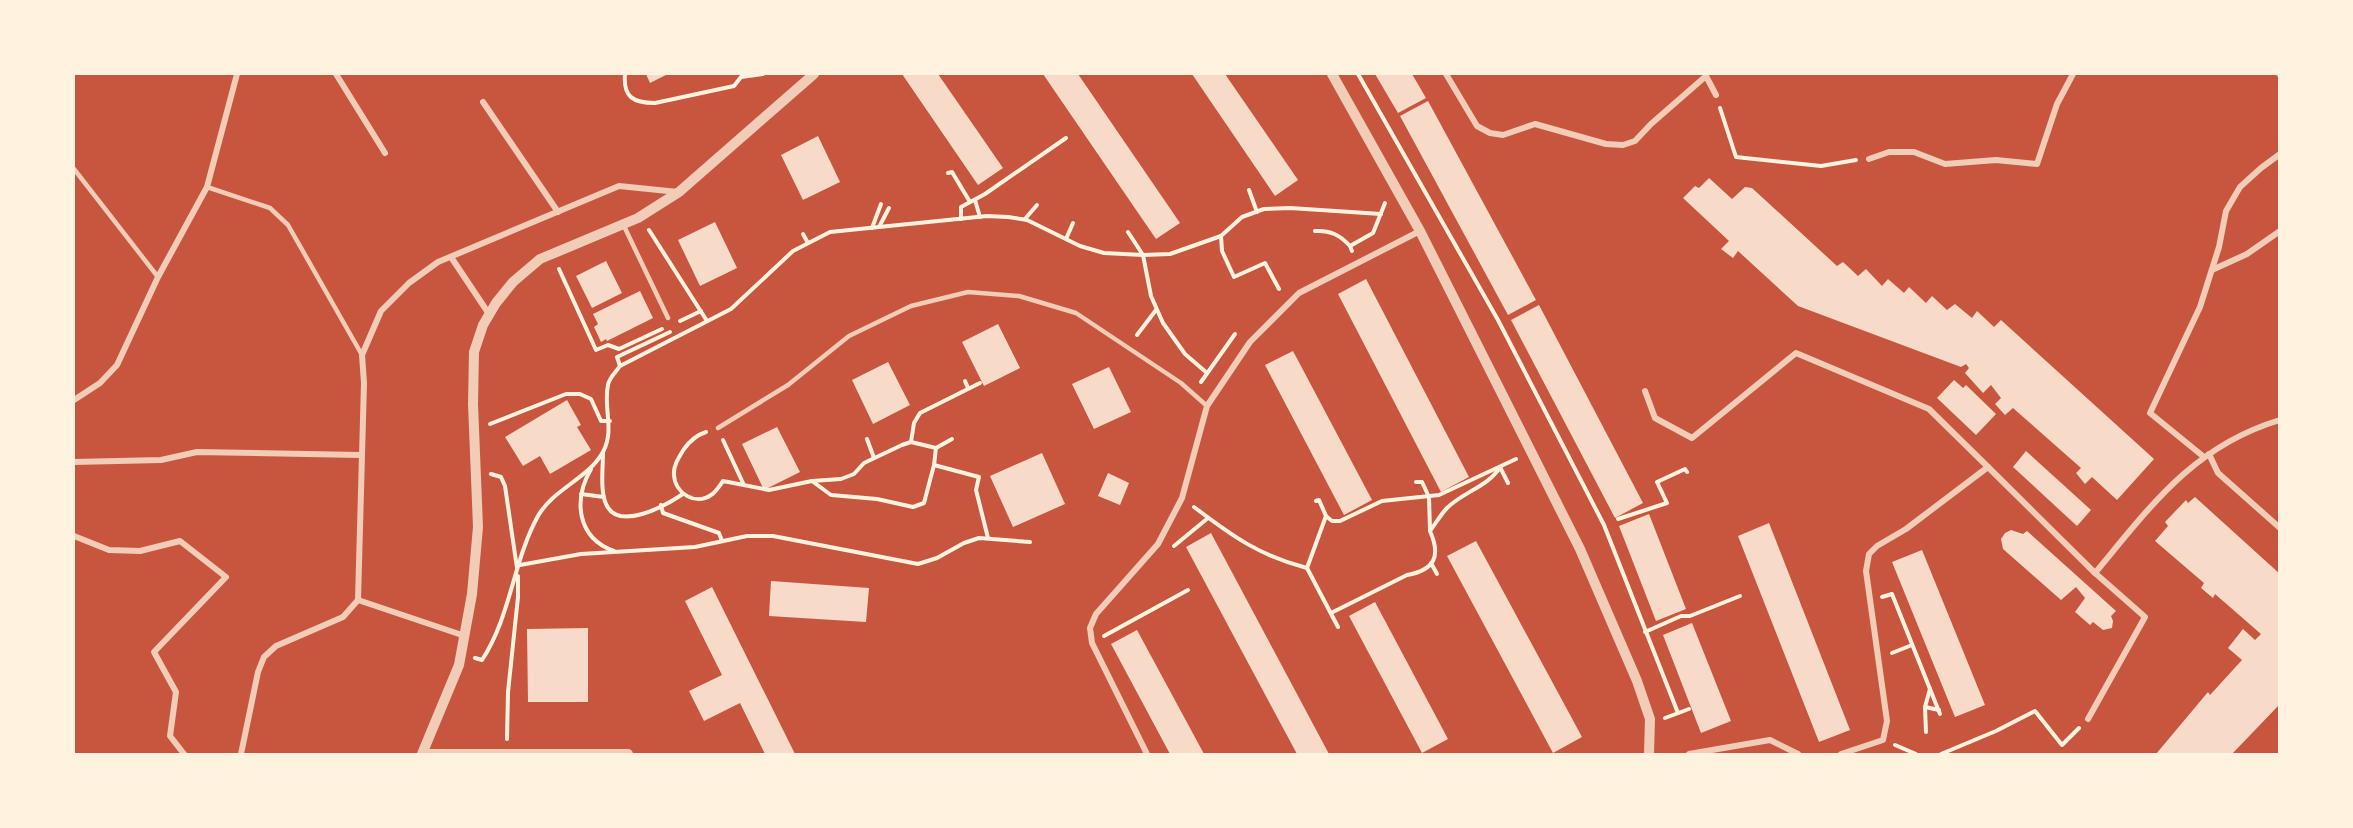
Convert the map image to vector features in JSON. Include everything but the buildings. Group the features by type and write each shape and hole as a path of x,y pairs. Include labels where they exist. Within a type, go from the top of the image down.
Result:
{"street":[{"path":"74,400 100,383 117,365 158,277 207,188 237,74"},
{"path":"336,74 385,153"},
{"path":"628,754 422,754 461,654 476,567 478,527 473,404 474,352 489,314 513,282 540,259 638,218 679,192 814,74"},
{"path":"1332,74 1420,231 1580,549 1637,681 1650,719 1649,754"},
{"path":"1446,74 1477,126 1490,134 1503,135 1535,124 1605,144 1623,145 1635,141 1706,76 1716,95"},
{"path":"1869,159 1889,152 1914,152 1945,164 1996,160 2037,164 2057,104 2073,74"},
{"path":"483,102 558,212"},
{"path":"2280,154 2240,187 2226,211 2212,270 2200,307 2150,413 2206,456 2218,473 2280,528"},
{"path":"241,754 258,672 264,657 276,646 343,617 358,600 360,455 364,383 362,355 381,311 409,283 438,262 619,186 679,192"},
{"path":"1147,754 1134,732 1092,639 1090,628 1096,614 1158,544 1182,498 1208,406 1250,342 1299,293 1420,231"},
{"path":"2212,270 2247,254 2280,231"},
{"path":"451,257 489,314"},
{"path":"1645,391 1655,418 1692,438 1796,353 1929,409 2095,573 2145,617 2088,719"},
{"path":"2095,573 2164,491 2206,456 2258,427 2280,420"},
{"path":"74,462 161,460 197,452 360,455"},
{"path":"1841,754 1883,740 1887,721 1866,571 1869,554 1988,467"},
{"path":"74,536 109,550 140,551 180,541 226,577 154,652 176,692 170,736 184,754"},
{"path":"358,600 465,636"},
{"path":"1689,754 1770,740 1797,754"}],"lane":[{"path":"74,169 158,277"},
{"path":"207,188 270,208 288,225 362,355"},
{"path":"622,224 668,318"},
{"path":"718,428 788,385 849,336 911,306 968,292 1019,296 1076,313 1181,383 1208,406"}],"path":[{"path":"625,74 626,91 631,97 644,103 655,103 734,86 740,75 763,74"},
{"path":"1358,74 1498,320 1599,515 1678,713"},
{"path":"1716,95 1736,157 1821,166 1849,160 1869,159"},
{"path":"961,219 961,207 1066,138"},
{"path":"1036,159 1041,165"},
{"path":"948,173 952,172 980,217"},
{"path":"1249,190 1257,212"},
{"path":"872,228 881,204"},
{"path":"1025,219 1037,205"},
{"path":"879,227 889,208"},
{"path":"617,553 594,541 587,532 582,518 581,494 584,481 603,452 609,436 608,383 620,366 731,309 793,251 830,232 980,217 1008,217 1025,219 1066,240 1104,253 1143,255 1170,254 1221,237 1242,218 1264,209 1290,208 1381,214"},
{"path":"1066,240 1073,223"},
{"path":"648,230 707,321"},
{"path":"1315,231 1323,230 1335,234 1350,246"},
{"path":"1128,232 1143,255 1156,310 1173,340 1207,373"},
{"path":"803,234 808,243"},
{"path":"1221,237 1222,250 1234,277 1265,263 1279,290"},
{"path":"559,269 596,350 608,345 619,349 665,327"},
{"path":"1137,335 1156,310"},
{"path":"686,318 701,311"},
{"path":"620,366 617,357 678,329"},
{"path":"965,381 968,388"},
{"path":"911,442 914,423 920,413 980,383"},
{"path":"490,424 566,394 580,394 591,399 601,421 610,421"},
{"path":"743,483 718,428 700,434 688,444 677,460 673,473 675,482 684,494 694,499 703,499 712,494 723,481 743,483 761,490 769,490 812,481 847,478 864,463 911,442 936,448 952,439"},
{"path":"867,439 874,458"},
{"path":"812,481 831,495 877,499 913,507 924,503 936,448"},
{"path":"603,452 604,497 610,511 623,518 632,518 684,494"},
{"path":"1316,501 1319,500 1326,516 1332,521 1340,521 1382,501 1439,495 1525,455"},
{"path":"507,744 519,566 538,515 548,501 593,465"},
{"path":"934,465 979,477 976,490 988,538"},
{"path":"1500,466 1508,483"},
{"path":"1430,531 1448,506 1475,489 1497,472 1500,466"},
{"path":"1618,519 1667,503 1657,482 1685,469 1687,472"},
{"path":"491,474 501,477 505,486 519,566"},
{"path":"1331,613 1407,575 1418,573 1435,558 1436,544 1430,531 1429,497 1422,483 1416,482"},
{"path":"581,494 604,497"},
{"path":"1182,498 1262,554 1307,568 1338,627"},
{"path":"661,506 663,513 719,533 722,541"},
{"path":"1307,568 1326,516"},
{"path":"1167,552 1208,518"},
{"path":"519,566 581,554 695,547 747,536 773,536 918,564 937,558 964,543 979,538 1030,542"},
{"path":"1431,563 1437,574"},
{"path":"461,654 482,660 502,617 518,572"},
{"path":"1092,639 1104,636 1188,590"},
{"path":"1892,594 1940,712 1925,707"},
{"path":"1645,632 1682,615 1690,616 1740,596"},
{"path":"1888,654 1912,645"},
{"path":"1926,732 1925,707 1930,689"},
{"path":"1941,754 1996,732 2036,711 2062,745 2088,719"},
{"path":"1883,740 1916,754"}]}
